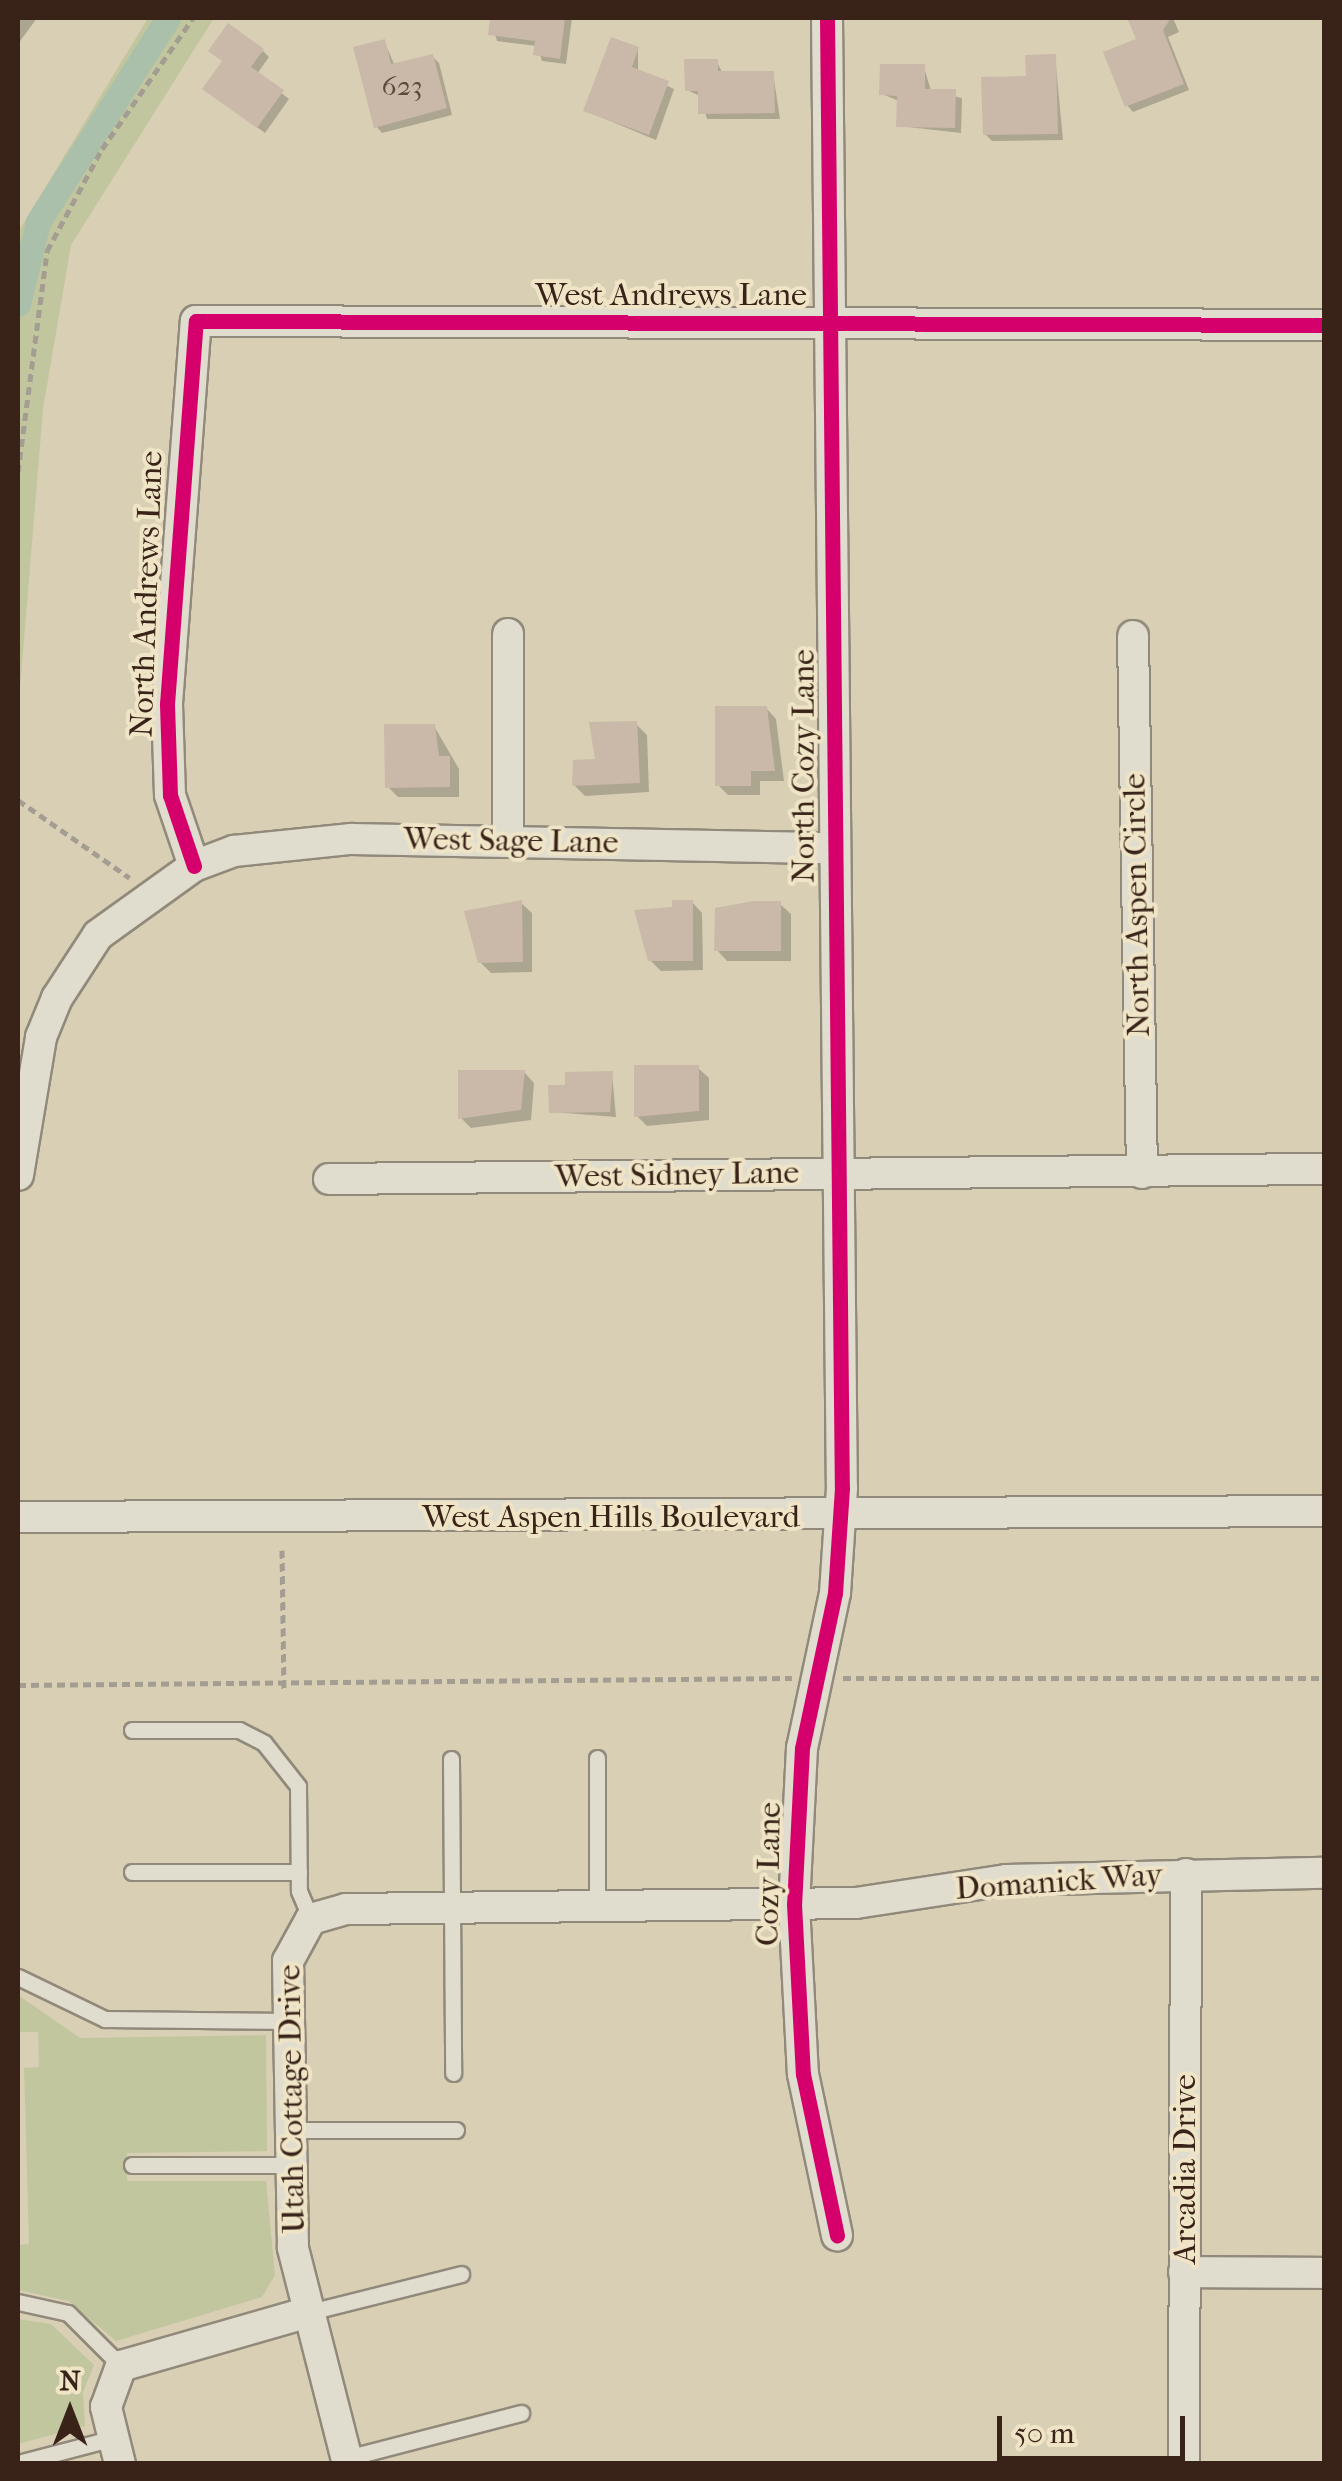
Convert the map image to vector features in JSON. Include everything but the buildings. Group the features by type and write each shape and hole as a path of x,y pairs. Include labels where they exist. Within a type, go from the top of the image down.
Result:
{"street":[{"name":"North Cozy Lane","path":"827,18 832,324 830,848 841,1515"},
{"name":"West Andrews Lane","path":"196,320 1324,325"},
{"name":"North Andrews Lane","path":"194,866 170,795 168,704 196,320"},
{"path":"508,634 508,840"},
{"name":"North Aspen Circle","path":"1133,636 1142,1173"},
{"name":"West Sage Lane","path":"18,1175 41,1037 58,998 98,935 194,866 278,844 508,840 830,848"},
{"name":"West Sidney Lane","path":"329,1179 1324,1168"},
{"name":"West Aspen Hills Boulevard","path":"18,1517 1324,1511"},
{"name":"Cozy Lane","path":"837,2234 803,2074 794,1904 798,1783 841,1515"},
{"name":"Domanick Way","path":"794,1904 1006,1880 1324,1873"},
{"name":"Arcadia Drive","path":"1184,2464 1186,1874"},
{"name":"Utah Cottage Drive","path":"347,2461 306,2313 291,2166 290,1948 311,1919 346,1909 794,1904"},
{"path":"1184,2272 1324,2273"},
{"path":"117,2451 106,2395 121,2366 306,2313"}],"lane":[{"path":"132,1730 256,1737 298,1786 299,1872 311,1919"},
{"path":"597,1758 598,1908"},
{"path":"451,1759 453,2073"},
{"path":"132,1872 299,1872"},
{"path":"18,1977 95,2018 289,2021"},
{"path":"290,2130 456,2130"},
{"path":"132,2166 291,2166"},
{"path":"306,2313 461,2274"},
{"path":"18,2302 68,2313 121,2366"},
{"path":"347,2461 521,2412"},
{"path":"18,2463 117,2451"}],"path":[{"path":"18,472 47,251 102,149 192,18"},
{"path":"18,800 151,895"},
{"path":"282,1550 284,1689"},
{"path":"18,1685 242,1681 284,1689 816,1678 1324,1678"}],"green space":[{"path":"148,18 214,18 71,245 43,409 18,713 18,232"},
{"path":"18,1995 80,2038 266,2035 267,2151 127,2153 127,2181 266,2181 275,2275 262,2297 116,2341 68,2301 18,2290 18,2245 29,2244 24,2068 39,2067 38,2032 18,2032"},
{"path":"18,2319 51,2324 94,2365 83,2392 85,2426 18,2444"}],"waterway":[{"path":"18,304 38,222 168,18"}],"cycle path":[{"path":"827,18 842,1488 835,1593 802,1748 794,1904 803,2074 837,2235"},
{"path":"194,866 170,795 167,704 196,321 1324,325"}]}
